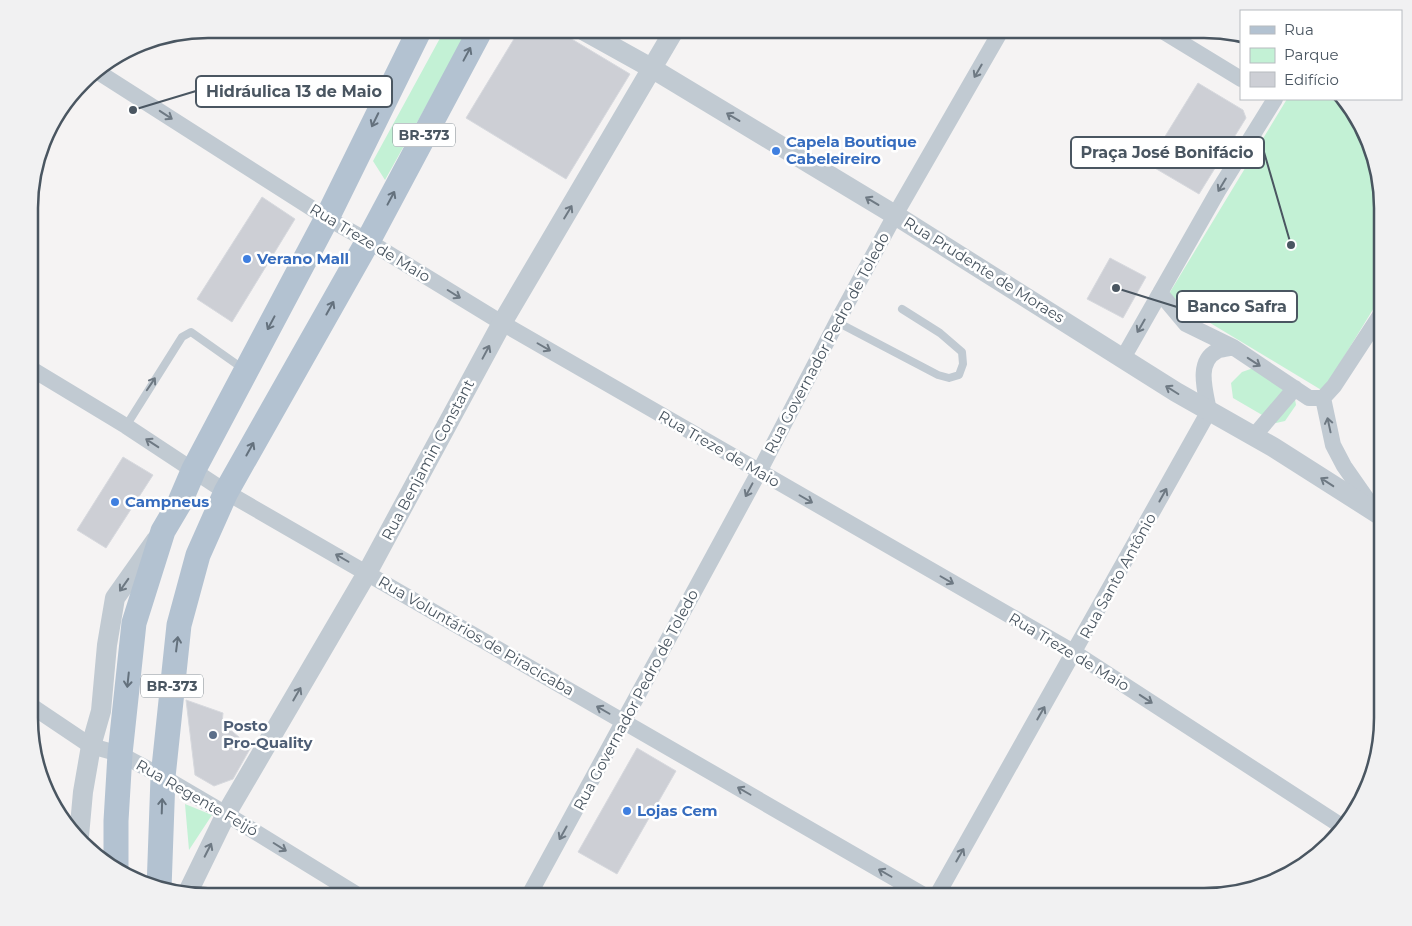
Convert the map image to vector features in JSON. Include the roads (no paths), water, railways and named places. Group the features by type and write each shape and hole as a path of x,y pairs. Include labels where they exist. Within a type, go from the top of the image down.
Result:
{"main road":[{"name":"BR-373","path":"116,862 116,821 120,754 134,623 163,531 179,504 194,469 327,218 416,38"},
{"name":"BR-373","path":"159,881 162,778 179,625 198,556 226,492 368,240 476,38"}],"street":[{"name":"Rua Prudente de Moraes","path":"597,38 653,69 896,215 1123,358 1209,411 1254,436 1374,511"},
{"name":"Rua Benjamin Constant","path":"190,887 226,814 368,573 502,323 670,38"},
{"name":"Rua Governador Pedro de Toledo","path":"533,888 759,472 837,322 997,38"},
{"path":"1174,38 1240,77"},
{"name":"Rua Treze de Maio","path":"102,75 327,218 368,240 502,323 1075,653 1338,824"},
{"path":"1123,358 1218,192 1273,100"},
{"path":"1160,293 1186,324 1233,347 1309,398 1324,398"},
{"path":"1324,398 1374,326"},
{"path":"1209,411 1203,376 1206,362 1216,352 1233,347"},
{"name":"Rua Voluntários de Piracicaba","path":"38,373 194,469 226,492 911,888"},
{"path":"1254,436 1295,388"},
{"path":"1324,398 1333,446 1344,466 1374,507"},
{"name":"Rua Santo Antônio","path":"941,888 1075,653 1209,411"},
{"path":"80,830 83,792 91,746 101,711 107,645 115,598 163,531"},
{"name":"Rua Regente Feijó","path":"38,710 91,746 120,754 226,814 346,888"}],"lane":[{"path":"837,322 938,375 949,378 959,375 964,364 962,352 940,334 902,309"},
{"path":"126,426 182,337 191,332 246,370"}],"place":[{"name":"Hidráulica 13 de Maio","path":"133,110"},
{"name":"Capela Boutique Cabeleireiro","path":"776,151"},
{"name":"Praça José Bonifácio","path":"1291,245"},
{"name":"Verano Mall","path":"247,259"},
{"name":"Banco Safra","path":"1116,288"},
{"name":"Campneus","path":"115,502"},
{"name":"Posto Pro-Quality","path":"213,735"},
{"name":"Lojas Cem","path":"627,811"}]}
